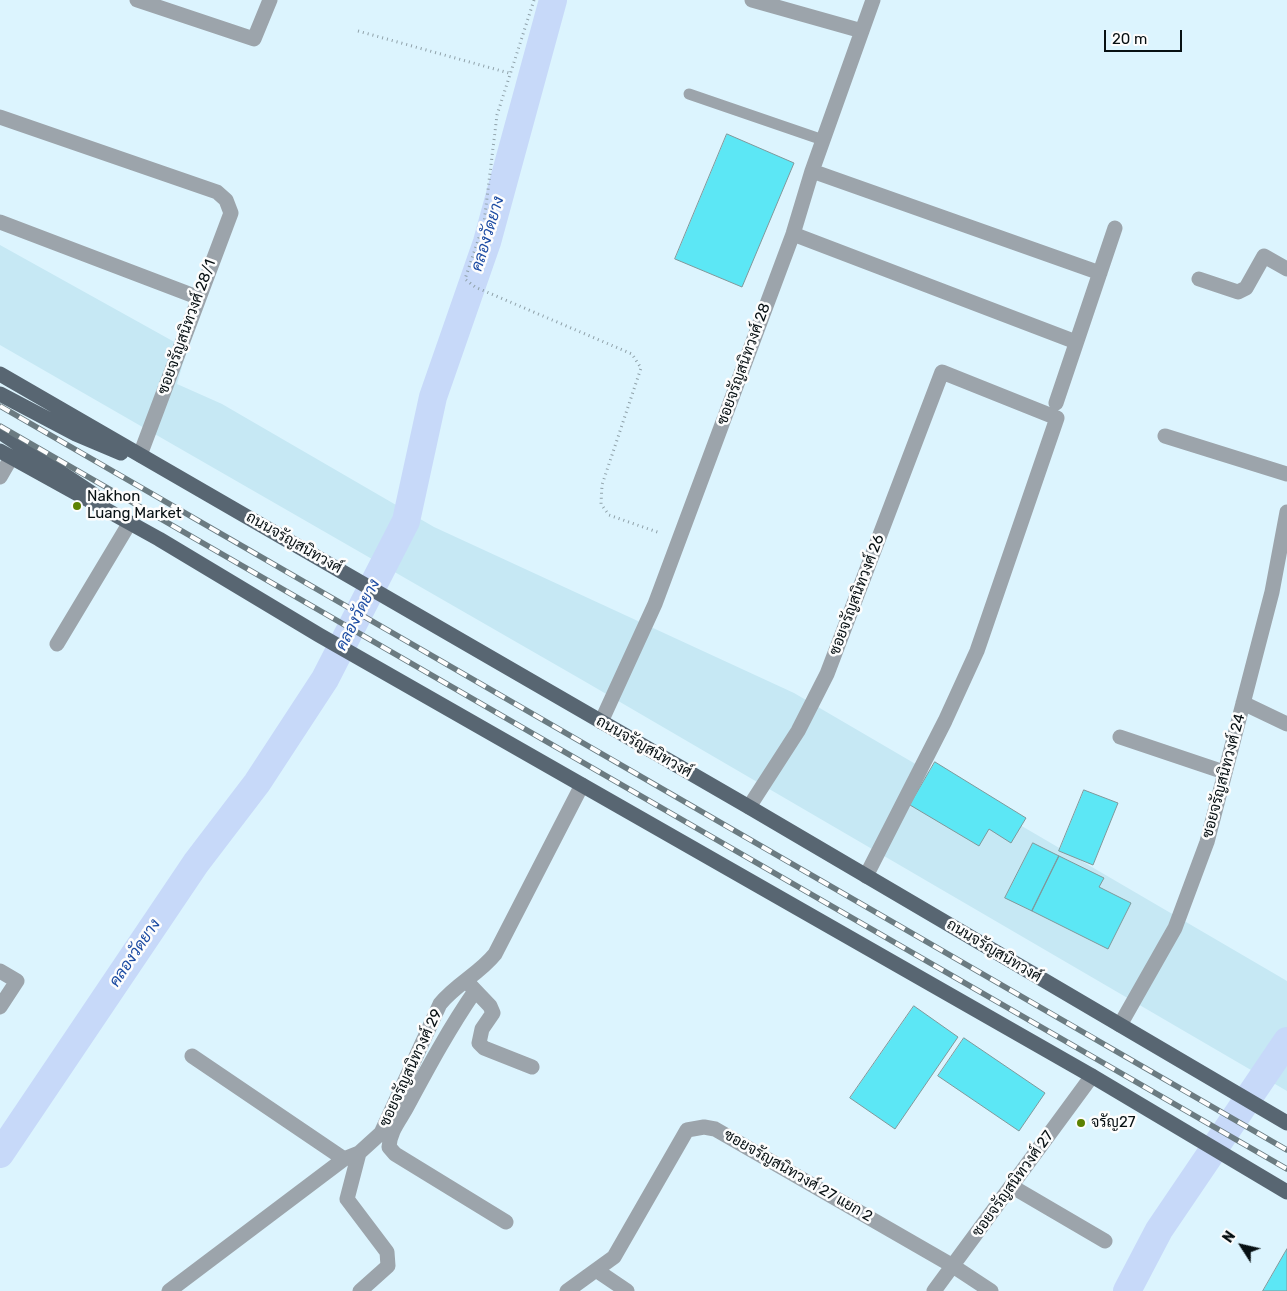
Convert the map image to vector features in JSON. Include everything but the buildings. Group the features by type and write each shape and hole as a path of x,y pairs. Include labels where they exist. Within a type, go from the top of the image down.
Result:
{"main road":[{"name":"ถนนจรัญสนิทวงศ์","path":"0,374 750,807 1287,1123"},
{"path":"0,394 76,434 189,483"},
{"path":"0,432 158,539 319,635 1092,1076 1287,1192"},
{"path":"6,455 158,539"}],"street":[{"path":"137,0 254,39 270,0"},
{"path":"752,0 862,31"},
{"name":"ซอยจรัญสนิทวงศ์ 28","path":"601,722 655,604 793,234 812,171 873,0"},
{"name":"ซอยจรัญสนิทวงศ์ 28/1","path":"0,118 217,192 226,200 230,213 197,297 140,455"},
{"path":"812,171 1100,273"},
{"path":"0,222 197,297"},
{"path":"1056,403 1115,228"},
{"path":"793,234 1076,342"},
{"path":"1199,279 1238,292 1246,288 1264,256 1287,269"},
{"name":"ซอยจรัญสนิทวงศ์ 26","path":"750,807 798,731 827,674 942,372 1057,418 973,659 945,722 866,876"},
{"path":"1165,436 1287,474"},
{"path":"0,477 6,455"},
{"name":"ซอยจรัญสนิทวงศ์ 24","path":"1120,1025 1176,928 1207,842 1272,592 1287,512"},
{"path":"57,644 129,524"},
{"path":"1243,703 1287,724"},
{"path":"1120,737 1224,772"},
{"name":"ซอยจรัญสนิทวงศ์ 29","path":"169,1291 344,1159 359,1152 381,1133 440,1004 450,992 471,986 495,954 582,785"},
{"path":"0,971 17,981 0,1007"},
{"path":"506,1222 395,1154 389,1147 390,1135 471,986 490,1006 493,1013 482,1029 480,1044 484,1048 532,1067"},
{"path":"192,1056 344,1159"},
{"name":"ซอยจรัญสนิทวงศ์ 27","path":"934,1291 1092,1076"},
{"name":"ซอยจรัญสนิทวงศ์ 27 แยก 2","path":"567,1291 614,1257 687,1130 704,1127 715,1129 953,1266"},
{"path":"359,1152 347,1199 386,1252 388,1266 360,1291"},
{"path":"1011,1186 1105,1241"},
{"path":"953,1266 991,1291"},
{"path":"596,1270 628,1291"}],"lane":[{"path":"689,94 823,140"}],"path":[{"path":"534,0 509,73 494,130 484,223 478,245 465,276 467,282 475,287 632,354 641,368 602,485 601,504 609,515 679,540"},
{"path":"358,32 509,73"}],"shaded area":[{"path":"0,245 187,349 177,384 222,404 434,527 794,693 1287,981 1287,1091 584,681 0,345"}],"waterway":[{"name":"คลองวัดยาง","path":"0,1154 196,863 257,783 325,679 406,521 433,397 487,242 553,0"},
{"path":"1127,1291 1159,1230 1287,1041"}],"railway":[{"path":"0,406 1287,1150"},
{"path":"0,426 1287,1169"}],"place":[{"name":"Nakhon Luang Market","path":"77,506"},
{"name":"จรัญ27","path":"1081,1123"}]}
